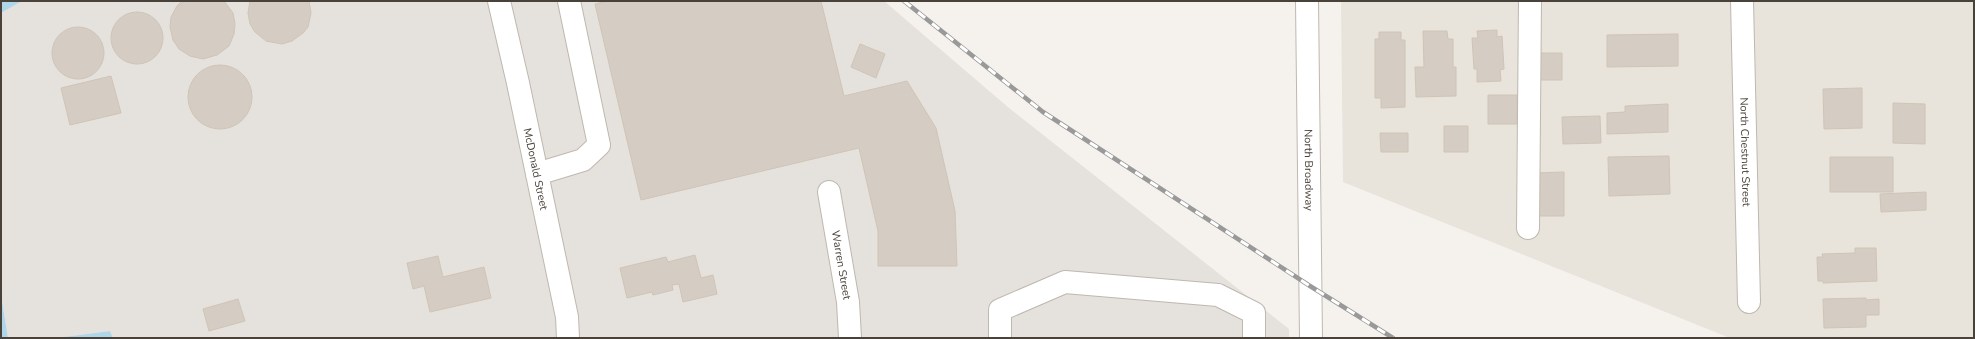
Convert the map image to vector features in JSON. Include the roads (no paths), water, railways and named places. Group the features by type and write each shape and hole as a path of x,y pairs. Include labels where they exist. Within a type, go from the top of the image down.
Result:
{"street":[{"name":"McDonald Street","path":"499,1 567,317 568,338"},
{"path":"537,174 583,160 600,145 569,1"},
{"name":"North Broadway","path":"1307,1 1311,338"},
{"path":"1528,228 1530,1"},
{"name":"North Chestnut Street","path":"1742,1 1749,302"},
{"name":"Warren Street","path":"829,192 848,302 850,338"},
{"path":"1000,338 1000,310 1065,282 1218,295 1254,313 1254,338"}],"water":[{"path":"1,1 22,1 1,13"},
{"path":"1,295 8,338 1,338"},
{"path":"110,331 113,338 56,338"}],"railway":[{"path":"904,1 1043,112 1310,286 1393,338"}]}
